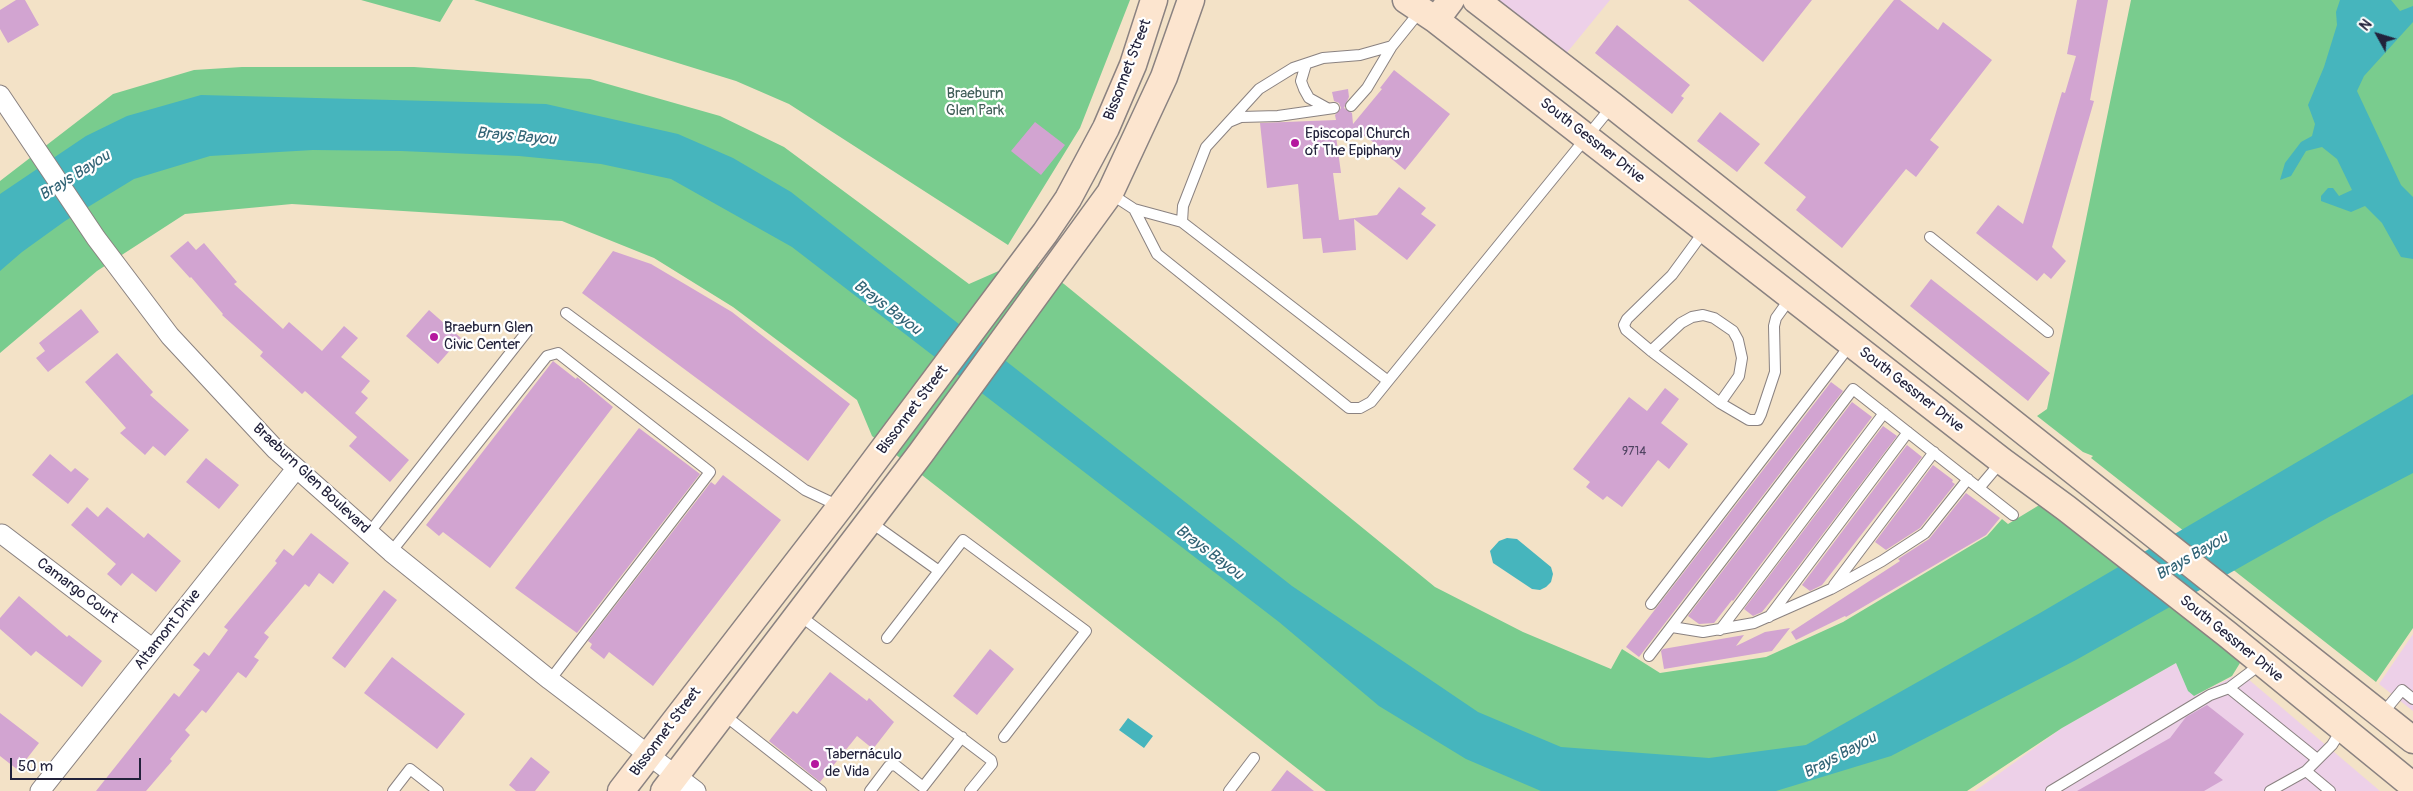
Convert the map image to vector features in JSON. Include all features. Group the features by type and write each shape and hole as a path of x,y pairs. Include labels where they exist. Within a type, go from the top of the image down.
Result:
{"main road":[{"name":"Bissonnet Street","path":"621,791 840,507 1016,274 1068,199 1106,128 1132,65 1154,0"},
{"name":"Bissonnet Street","path":"670,783 921,453 1110,193 1164,77 1191,0"},
{"path":"1476,0 1612,105 2097,492 2413,740"},
{"name":"South Gessner Drive","path":"1428,7 1586,136 2227,634 2413,786"},
{"path":"1106,128 1136,139"},
{"path":"1851,343 1872,312"},
{"path":"840,507 866,524"}],"street":[{"name":"Braeburn Glen Boulevard","path":"0,95 96,238 170,336 205,376 296,469 391,552 647,756 670,783 696,791"},
{"name":"Altamont Drive","path":"40,791 296,469"},
{"name":"Camargo Court","path":"2,534 153,649"}],"lane":[{"path":"1351,106 1367,88 1392,46 1428,7"},
{"path":"1182,222 1183,206 1206,147 1259,88 1293,68 1323,58 1374,52 1392,46"},
{"path":"1224,125 1241,117 1278,116 1331,108 1309,98 1302,81 1306,64"},
{"path":"1134,210 1157,254 1349,408 1360,408 1371,402 1388,382 1612,105"},
{"path":"1110,193 1134,210 1182,222 1388,382"},
{"path":"1705,229 1672,275 1625,322 1626,330 1720,403 1750,420 1758,420 1775,372 1774,326 1776,318 1791,296"},
{"path":"1930,237 2048,332"},
{"path":"566,312 805,490 840,507"},
{"path":"1651,351 1681,323 1692,317 1703,315 1714,318 1733,330 1738,340 1742,358 1739,376 1720,403"},
{"path":"369,533 529,329"},
{"path":"1651,604 1851,343"},
{"path":"391,552 547,356 558,353 710,472 550,680"},
{"path":"1649,656 1853,389 2013,515"},
{"path":"1720,630 1884,413"},
{"path":"1768,618 1908,432"},
{"path":"1831,589 1934,452"},
{"path":"1979,488 2002,461"},
{"path":"1672,627 1703,632 1754,623 1831,589 1882,561 1925,533 1968,479"},
{"path":"866,524 876,526 939,572"},
{"path":"887,638 963,540 1086,631 1004,737"},
{"path":"798,614 991,760 992,764 970,791"},
{"path":"2051,791 2210,695 2229,688 2262,663"},
{"path":"2229,688 2317,760"},
{"path":"2381,715 2402,690 2413,699"},
{"path":"723,714 821,791"},
{"path":"2270,791 2285,786 2306,771 2332,745 2342,728"},
{"path":"870,791 889,766 894,765 921,789 962,737"},
{"path":"1229,791 1254,758"},
{"path":"393,791 410,769 438,791"},
{"path":"2306,771 2330,791"}],"shaded area":[{"path":"1496,0 1610,0 1565,55"},
{"path":"2413,634 2413,711 2379,684"},
{"path":"2176,663 2194,696 2241,673 2380,791 1975,791 2062,728"}],"green space":[{"path":"361,0 453,0 440,22"},
{"name":"Braeburn Glen Park","path":"474,0 1130,0 1080,128 1008,245 789,104 736,81"},
{"path":"2131,0 2413,0 2413,628 2376,682 2091,458 2093,456 2083,452 2037,416 2047,409"},
{"path":"242,67 414,67 590,79 720,116 784,147 969,284 1026,259 1064,284 1435,587 1523,632 1611,669 1622,649 1660,673 1766,657 1843,622 1987,536 2002,519 2008,524 2041,504 2236,657 2240,663 2232,676 2194,696 2188,691 2176,663 2062,728 1967,791 1326,791 872,436 857,400 733,307 654,258 562,221 292,204 185,214 97,271 0,353 0,181 113,94 194,70"}],"water":[{"path":"2340,0 2391,0 2400,11 2413,6 2413,22 2364,76 2357,91 2401,185 2413,197 2413,259 2401,257 2382,223 2365,206 2351,212 2321,201 2321,196 2328,188 2333,188 2339,196 2352,190 2337,159 2322,147 2306,151 2291,176 2280,180 2285,163 2301,142 2312,136 2315,124 2308,105 2324,67 2337,25 2336,12"},
{"name":"Brays Bayou","path":"201,95 546,104 678,134 733,158 791,192 1292,586 1478,712 1561,747 1709,758 1806,745 2040,613 2413,394 2413,473 2329,517 2076,660 1891,756 1776,791 1541,791 1466,759 1379,706 1279,622 792,247 671,179 601,164 519,156 401,151 313,150 210,156 134,179 65,221 22,252 0,271 0,194 86,136 127,116"},
{"path":"1507,538 1517,539 1551,567 1553,574 1551,582 1546,587 1540,590 1532,589 1493,563 1490,551 1499,541"},
{"path":"1128,718 1153,736 1144,748 1119,730"}],"building":[{"path":"16,0 25,0 39,25 8,43 0,29 0,10"},
{"path":"1688,0 1812,0 1763,62"},
{"path":"1894,0 1900,0 1938,30 1943,22 1992,60 1930,140 1939,147 1916,177 1906,169 1842,248 1796,210 1806,197 1764,163"},
{"path":"2077,0 2108,0 2090,100 2094,101 2052,247 2066,261 2051,279 2044,273 2037,281 1976,233 1998,205 2023,224 2062,92 2065,93 2076,56 2067,54"},
{"path":"1617,25 1690,85 1681,96 1684,98 1672,114 1595,53"},
{"path":"1394,70 1450,114 1405,170 1387,155 1389,153 1360,133 1336,136 1341,173 1333,173 1339,220 1377,215 1399,187 1426,208 1421,214 1436,225 1407,260 1354,219 1356,250 1323,253 1321,238 1303,239 1298,184 1267,188 1260,123 1336,120 1335,115 1341,108 1339,103 1334,101 1332,92 1348,89 1349,97 1344,108 1352,113 1353,124 1382,89 1380,88"},
{"path":"1720,112 1760,144 1737,172 1697,141"},
{"path":"1035,122 1065,145 1041,175 1011,151"},
{"path":"188,241 196,250 204,243 237,282 234,284 283,329 289,322 322,351 344,326 358,338 341,357 370,381 361,392 368,398 355,413 409,460 390,482 349,446 357,437 305,391 302,394 260,356 263,352 222,315 191,277 170,256"},
{"path":"613,251 651,264 732,312 850,404 808,461 582,293"},
{"path":"1931,279 2050,373 2028,401 1910,306"},
{"path":"81,309 99,332 48,372 36,358 45,351 39,343"},
{"name":"Braeburn Glen Civic Center","path":"429,310 461,338 438,364 406,336"},
{"path":"117,353 153,392 150,395 189,430 165,456 153,446 145,455 120,433 126,428 85,382"},
{"path":"553,361 576,379 577,377 613,407 490,568 443,532 439,536 426,525"},
{"path":"1831,382 1843,391 1639,657 1626,647"},
{"path":"1665,388 1679,399 1661,423 1688,444 1669,469 1658,460 1622,507 1607,496 1603,500 1586,487 1590,482 1573,469 1629,397 1647,411"},
{"path":"1852,402 1872,417 1733,601 1714,623 1699,624 1688,616"},
{"path":"1883,426 1897,436 1791,576 1762,612 1753,616 1744,609"},
{"path":"639,428 700,474 577,633 515,588"},
{"path":"1907,445 1922,457 1822,585 1810,591 1802,585"},
{"path":"50,454 71,472 75,468 89,479 68,504 32,475"},
{"path":"206,458 239,485 219,509 186,482"},
{"path":"1933,465 1953,480 1952,482 1955,484 1920,528 1886,550 1875,542"},
{"path":"723,475 781,520 653,686 609,652 604,659 590,648 592,644 588,641 711,482 715,485"},
{"path":"1966,493 2000,518 1986,535 1846,617 1796,640 1791,632 1900,561 1898,559 1929,539"},
{"path":"87,507 98,517 107,507 144,538 148,533 181,561 156,592 132,573 121,586 107,574 116,564 71,525"},
{"path":"311,533 349,563 333,584 319,573 309,587 305,584 264,633 269,637 254,657 259,660 246,678 238,672 206,713 202,710 185,730 190,735 170,759 172,761 146,791 96,791 174,693 179,697 200,670 193,665 204,652 209,656 228,630 224,627 277,563 275,561 284,549 293,556"},
{"path":"384,590 397,600 345,668 332,658"},
{"path":"19,596 67,637 69,635 102,661 82,687 36,651 31,656 0,629 0,618"},
{"path":"1790,628 1772,651 1664,669 1661,651 1663,649 1744,635 1736,646 1765,632"},
{"path":"990,649 1014,669 977,715 953,696"},
{"path":"392,657 465,714 437,749 364,693"},
{"path":"830,672 867,701 869,698 894,722 873,749 857,736 820,782 769,741 793,711 797,714"},
{"path":"2207,705 2244,734 2214,773 2223,780 2204,791 2077,791 2170,738 2186,717"},
{"path":"0,713 39,743 18,770 0,756"},
{"path":"531,757 550,772 535,791 516,791 509,785"},
{"path":"1287,770 1314,791 1271,791"}],"place":[{"name":"Episcopal Church of The Epiphany","path":"1295,143"},
{"name":"Braeburn Glen Civic Center","path":"434,337"},
{"name":"Tabernáculo de Vida","path":"815,764"}]}
